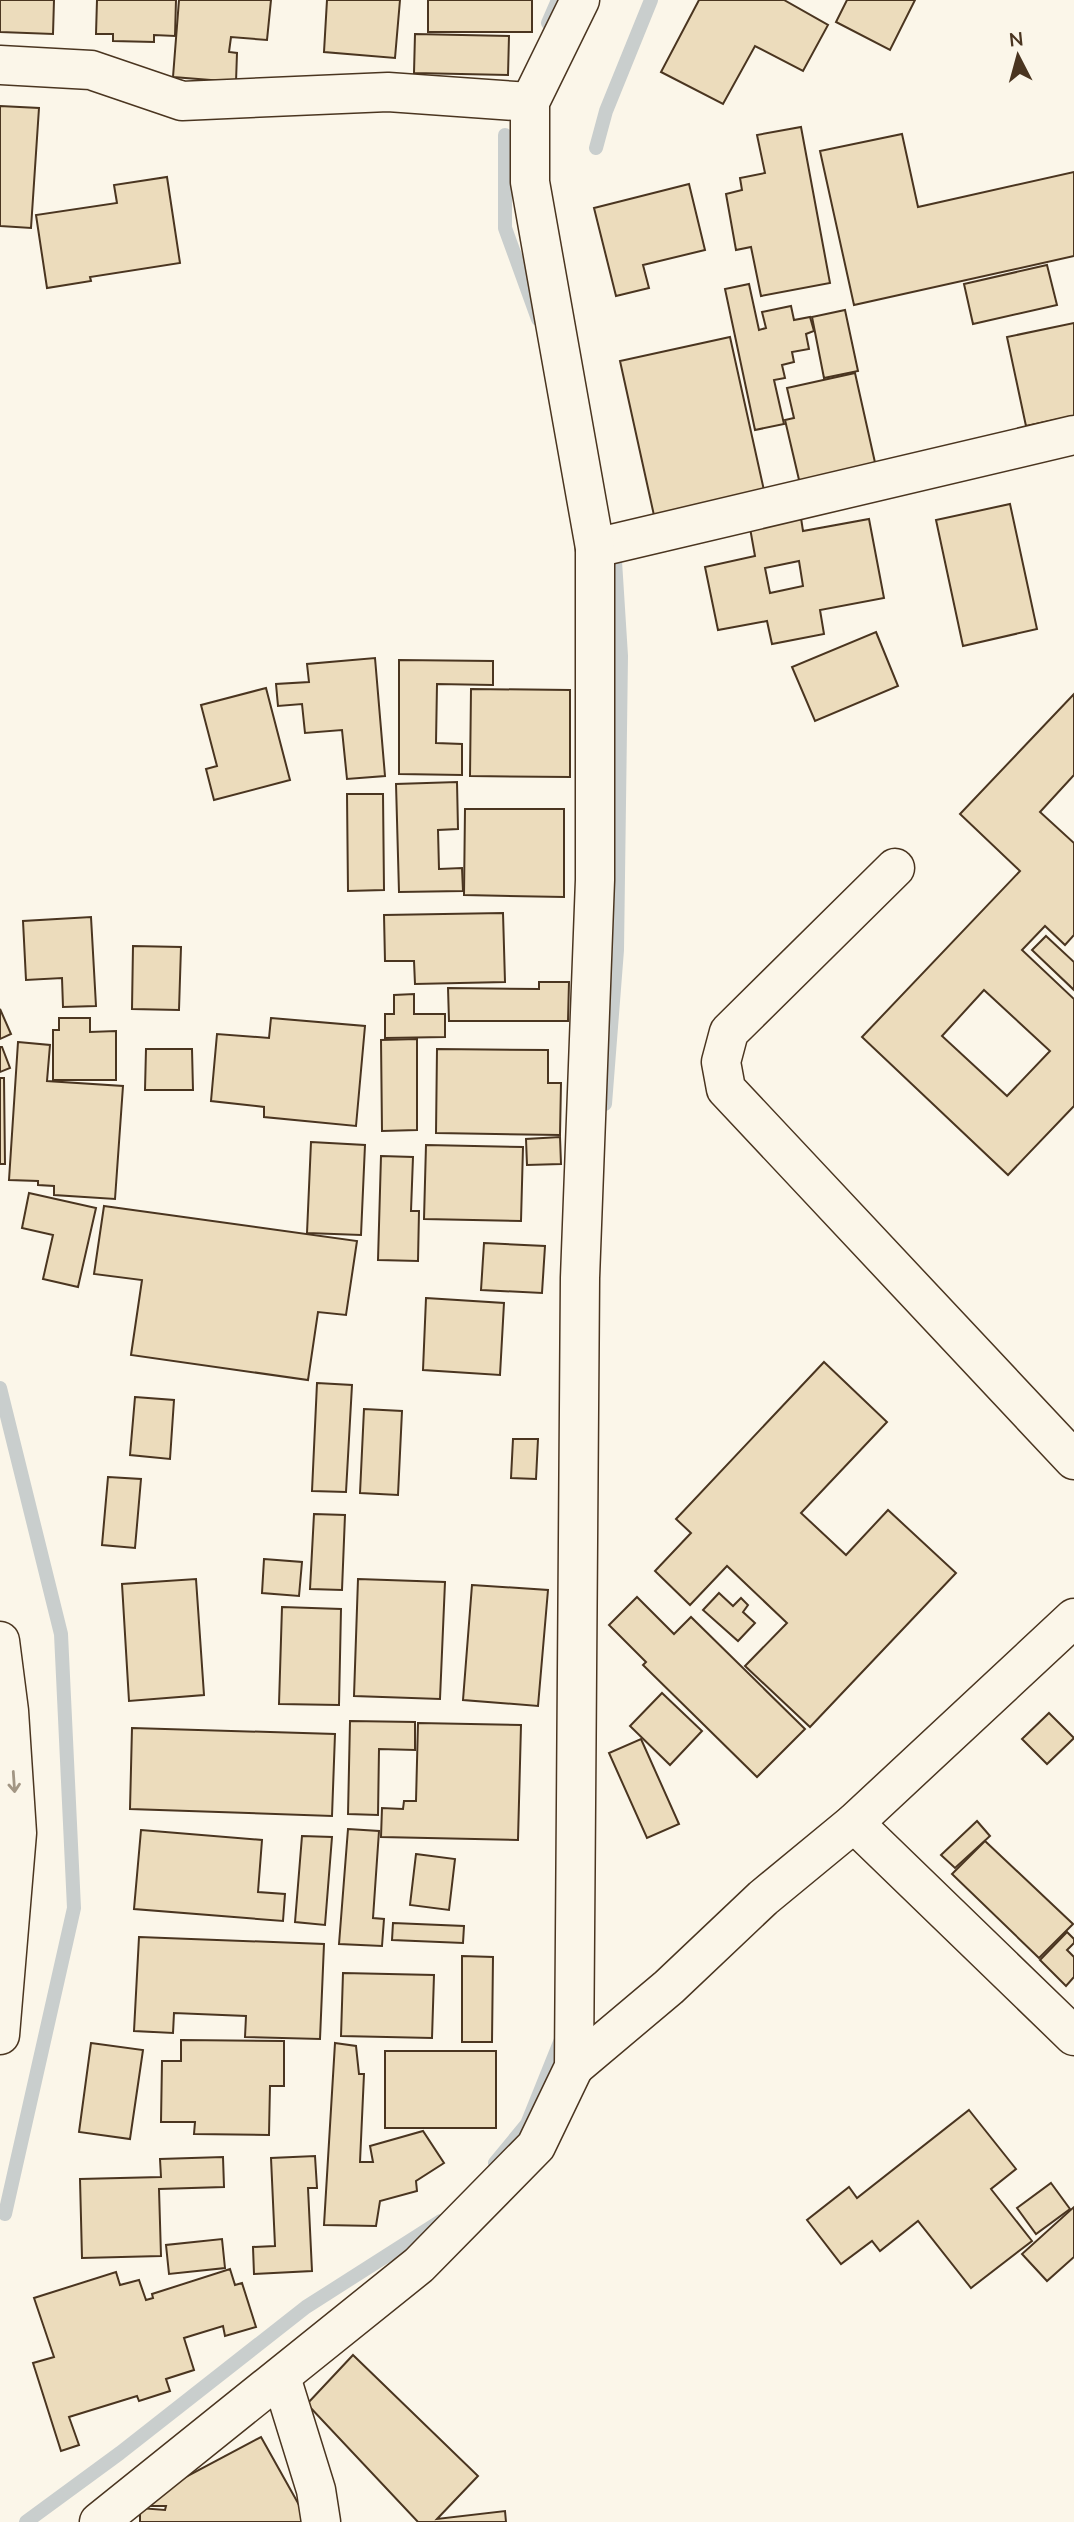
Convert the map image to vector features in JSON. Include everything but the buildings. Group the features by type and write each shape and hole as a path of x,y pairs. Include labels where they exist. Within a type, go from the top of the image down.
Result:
{"main road":[{"path":"574,2067 580,1278 595,880 595,548 530,182 530,102 580,0"},
{"path":"0,65 91,70 182,101 388,92 530,102"},
{"path":"595,548 1074,435"},
{"path":"895,868 729,1032 721,1062 726,1089 1074,1460"},
{"path":"99,2522 419,2265 536,2146 574,2067 669,1987 763,1898 853,1823 1074,1618"},
{"path":"0,1641 9,1711 17,1833 0,2035"},
{"path":"853,1823 1074,2036"},
{"path":"281,2377 316,2490 321,2522"}],"waterway":[{"path":"548,23 558,0"},
{"path":"596,148 606,111 651,0"},
{"path":"505,135 505,228 538,319"},
{"path":"605,1104 617,950 621,656 615,561 609,545"},
{"path":"0,1388 61,1634 74,1908 5,2214"},
{"path":"495,2163 527,2124 562,2037"},
{"path":"26,2522 120,2453 306,2307 441,2221"}]}
